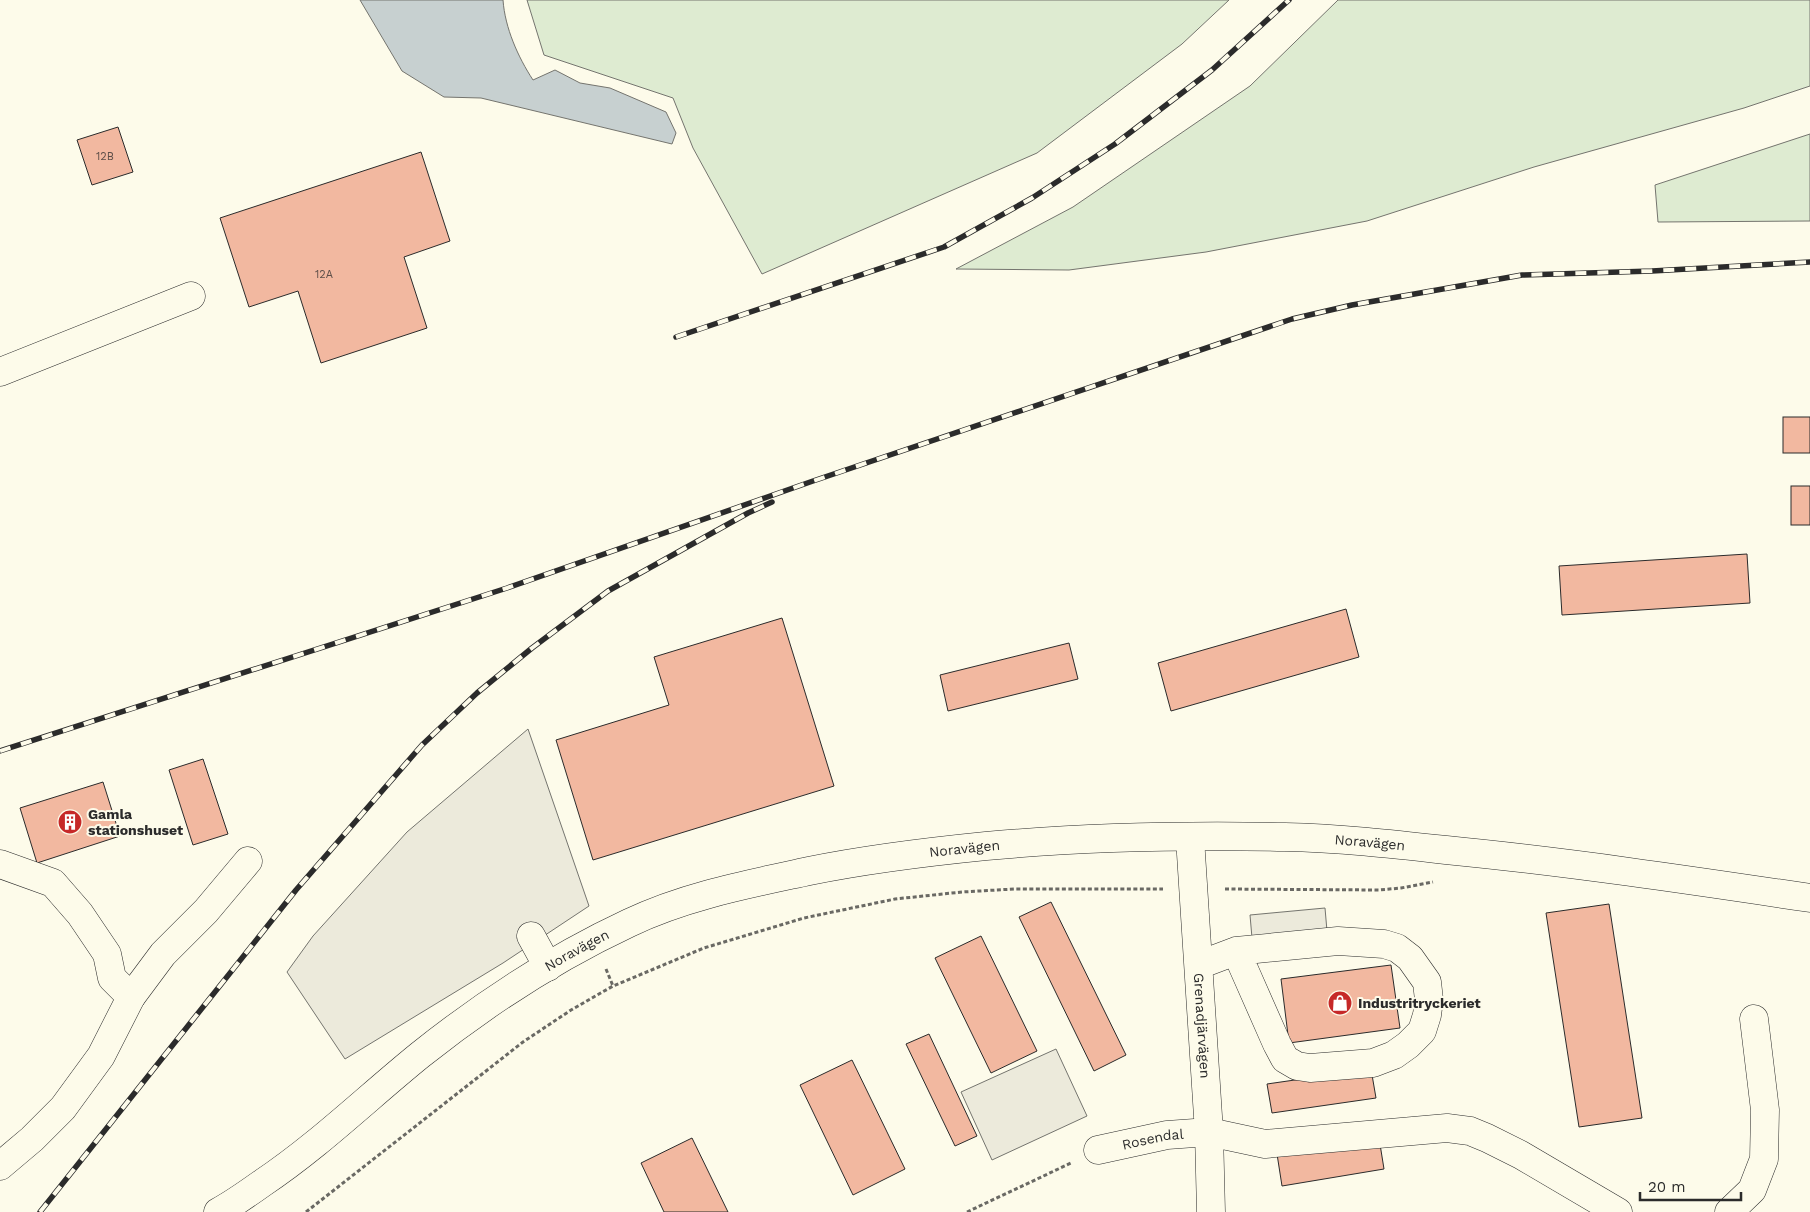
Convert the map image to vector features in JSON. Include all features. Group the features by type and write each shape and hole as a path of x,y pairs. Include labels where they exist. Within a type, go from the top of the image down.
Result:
{"street":[{"path":"0,372 191,296"},
{"name":"Noravägen","path":"218,1212 290,1165 421,1054 479,1011 548,966 631,921 678,904 740,886 847,863 908,854 1040,841 1098,838 1286,837 1393,844 1514,857 1810,898"},
{"name":"Grenadjärvägen","path":"1190,838 1209,1132 1211,1212"},
{"path":"0,1166 32,1139 63,1108 101,1056 131,997 163,954 206,911 248,861"},
{"path":"0,864 53,883 80,914 107,954 112,978 131,997"},
{"path":"532,936 548,966"},
{"path":"1198,966 1236,951 1338,941 1384,944 1398,948 1410,958 1427,982 1429,1000 1422,1031 1408,1045 1394,1055 1373,1063 1310,1068 1297,1066 1285,1058 1281,1051 1236,951"},
{"path":"1729,1212 1752,1190 1764,1159 1765,1110 1754,1019"},
{"name":"Rosendal","path":"1098,1150 1167,1135 1209,1132 1265,1144 1447,1128 1470,1131 1521,1155 1618,1212"}],"path":[{"path":"306,1212 523,1042 571,1010 612,986 704,948 804,918 895,899 962,892 1014,889 1379,890 1401,888 1439,880"},
{"path":"967,1212 1098,1150"}],"green space":[{"path":"527,0 1229,0 1182,44 1037,153 762,274 693,148 673,98 544,55"},
{"path":"1338,0 1810,0 1810,86 1744,108 1534,167 1367,221 1206,252 1069,270 956,269 1073,207 1250,86"},
{"path":"1810,134 1810,221 1658,222 1655,185"}],"shaded area":[{"path":"360,0 503,0 506,21 513,42 533,80 555,70 580,83 610,88 666,112 676,133 672,144 481,98 444,97 402,71"},
{"path":"528,729 589,906 503,963 345,1059 287,972 313,936 407,832"},
{"path":"1325,908 1329,954 1254,961 1250,915"},
{"path":"1056,1049 1087,1116 992,1160 961,1092"}],"building":[{"path":"118,127 133,172 92,185 77,140"},
{"path":"421,152 450,241 404,257 427,328 321,363 298,291 249,307 220,218"},
{"path":"1783,417 1810,417 1810,453 1783,453"},
{"path":"1791,486 1810,486 1810,525 1791,525"},
{"path":"1747,554 1750,603 1562,615 1559,566"},
{"path":"1346,609 1359,657 1171,711 1158,663"},
{"path":"782,618 834,786 593,860 556,740 669,705 654,657"},
{"path":"1069,643 1078,679 948,711 940,675"},
{"path":"203,759 228,834 193,845 169,770"},
{"name":"Gamla stationshuset","path":"103,782 120,836 37,863 20,808"},
{"path":"1051,902 1126,1055 1094,1071 1019,917"},
{"path":"1609,904 1642,1118 1579,1127 1546,913"},
{"path":"981,936 1037,1051 991,1073 935,958"},
{"name":"Industritryckeriet","path":"1391,965 1400,1028 1289,1043 1281,979"},
{"path":"929,1034 977,1136 955,1146 906,1044"},
{"path":"852,1060 905,1169 853,1195 800,1085"},
{"path":"1371,1069 1376,1098 1272,1113 1267,1084"},
{"path":"692,1138 728,1212 664,1212 641,1163"},
{"path":"1379,1138 1384,1169 1282,1186 1277,1154"}],"railway":[{"path":"676,337 944,247 1032,198 1115,144 1212,70 1289,0"},
{"path":"0,751 507,588 813,481 1292,319 1352,305 1522,275 1652,271 1810,262"},
{"path":"40,1212 296,890 422,745 477,693 532,648 608,591 748,513 772,502"}],"place":[{"name":"Gamla stationshuset","path":"70,822"},
{"name":"Industritryckeriet","path":"1340,1003"}]}
